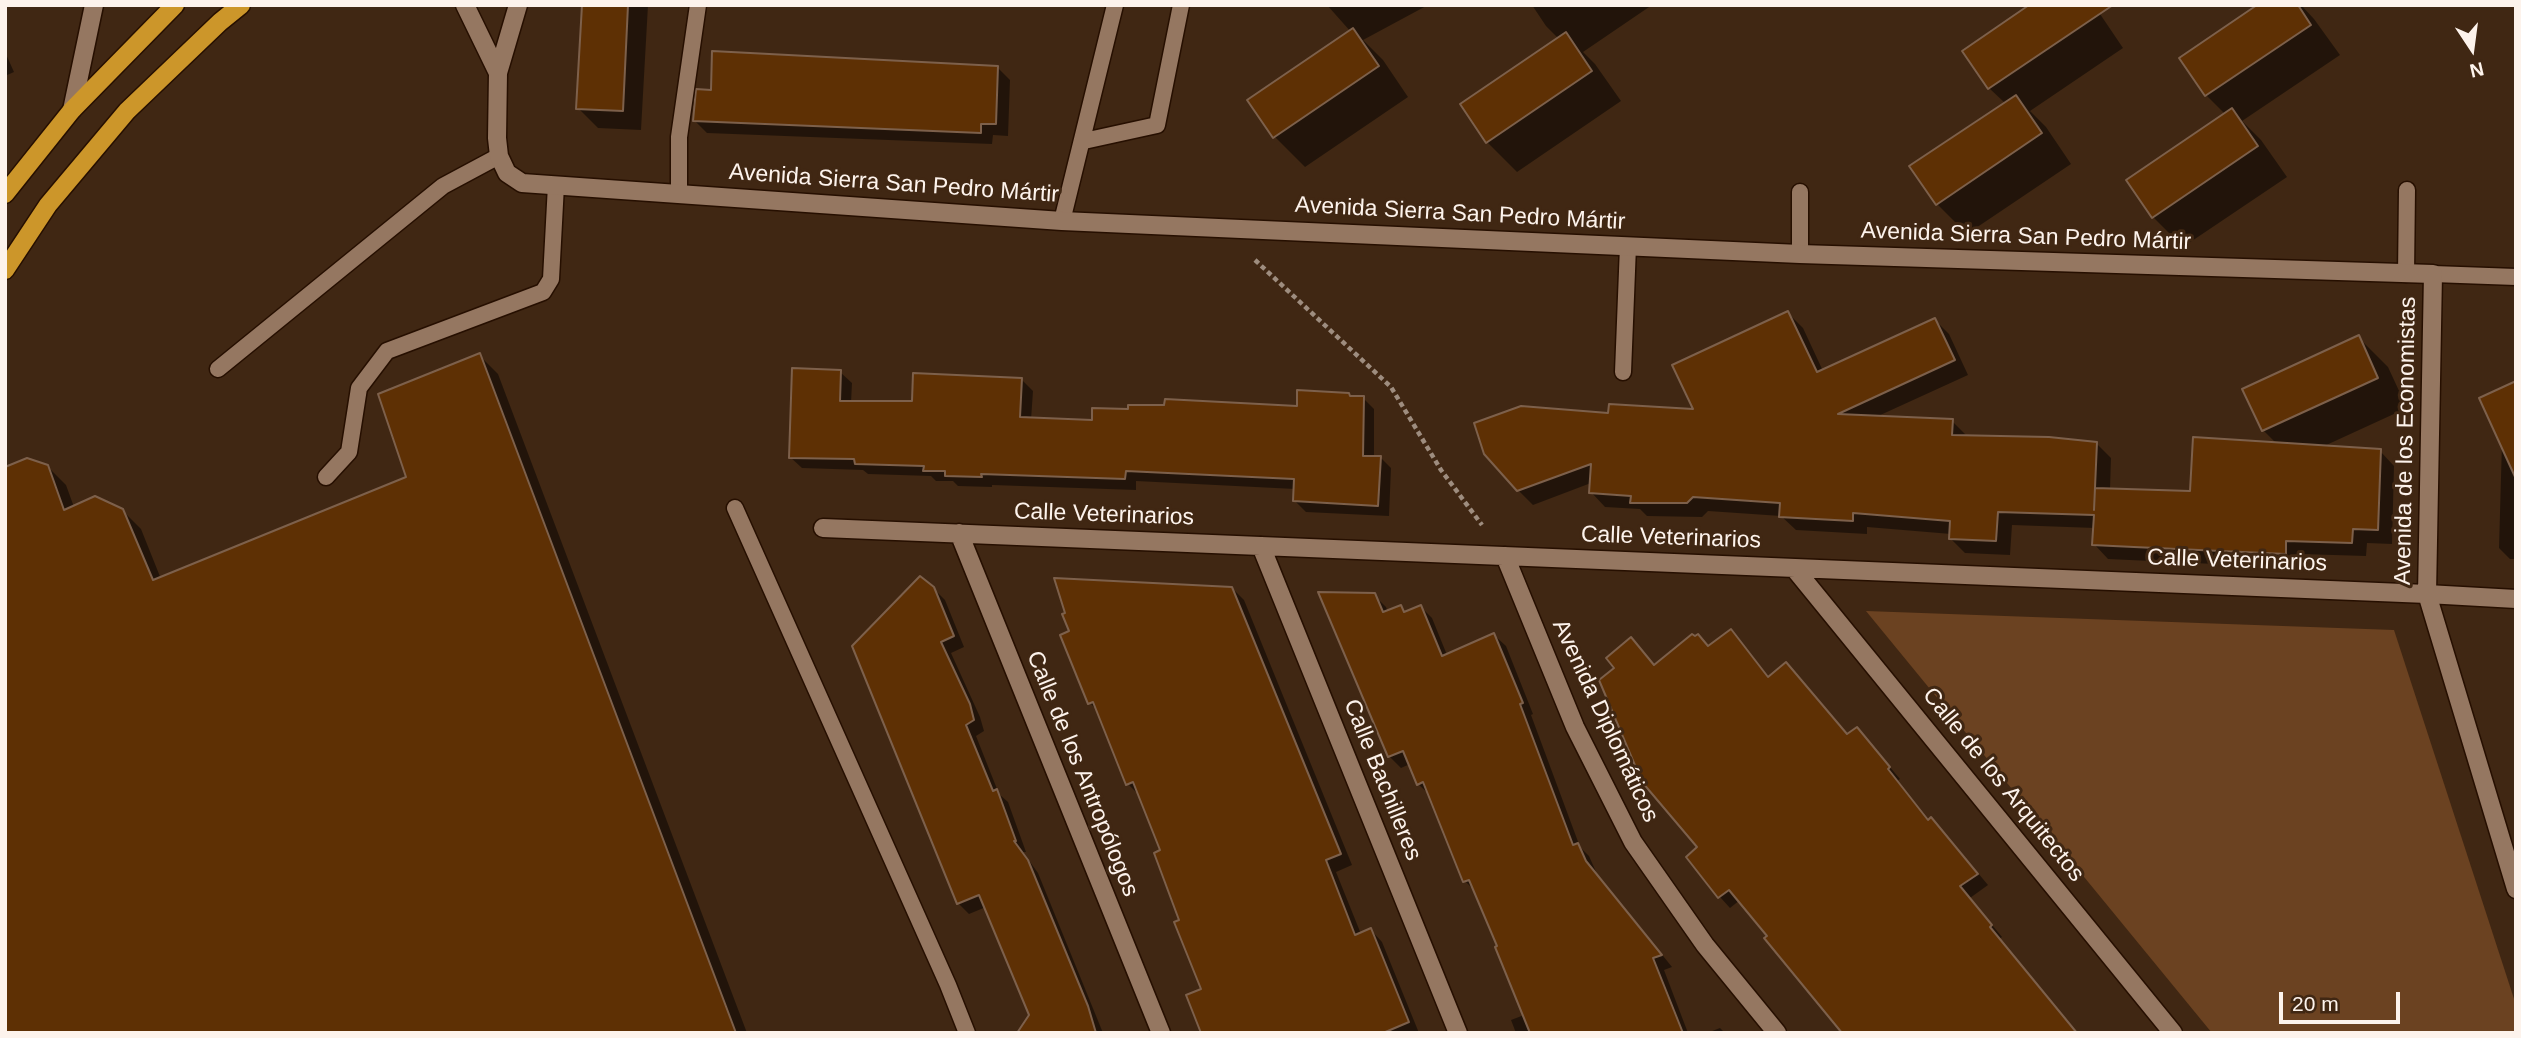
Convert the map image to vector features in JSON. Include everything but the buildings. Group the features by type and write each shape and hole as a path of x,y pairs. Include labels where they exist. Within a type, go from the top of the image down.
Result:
{"main road":[{"path":"5,194 72,110 175,5"},
{"path":"5,270 48,205 127,111 241,5"}],"street":[{"path":"72,110 93,5"},
{"path":"465,5 498,73"},
{"path":"499,156 498,73 518,5"},
{"name":"Avenida Sierra San Pedro Mártir","path":"499,156 507,173 522,183 1062,221 1800,254 2433,274"},
{"name":"Avenida de los Economistas","path":"2433,274 2427,594 2516,889"},
{"name":"Calle Veterinarios","path":"823,528 2516,599"},
{"name":"Calle de los Antropólogos","path":"959,533 1161,1033"},
{"name":"Calle Bachilleres","path":"1261,546 1458,1033"},
{"name":"Avenida Diplomáticos","path":"1505,556 1575,727 1633,842 1705,945 1777,1033"},
{"name":"Calle de los Arquitectos","path":"1794,568 2173,1033"}],"lane":[{"path":"679,194 679,137 698,5"},
{"path":"1062,221 1084,141 1115,5"},
{"path":"1084,141 1157,125 1181,5"},
{"path":"218,369 443,186 499,156"},
{"path":"326,477 349,452 359,388 387,351 543,292 551,279 556,186"},
{"path":"2406,274 2407,190"},
{"path":"1800,192 1800,254"},
{"path":"1623,372 1628,246"},
{"name":"Avenida Sierra San Pedro Mártir","path":"2433,274 2516,277"},
{"path":"736,508 967,1033"}],"path":[{"path":"1221,228 1391,387 1441,470 1505,556"}],"shaded area":[{"path":"1866,611 2394,630 2516,1005 2516,1033 2212,1033"}]}
